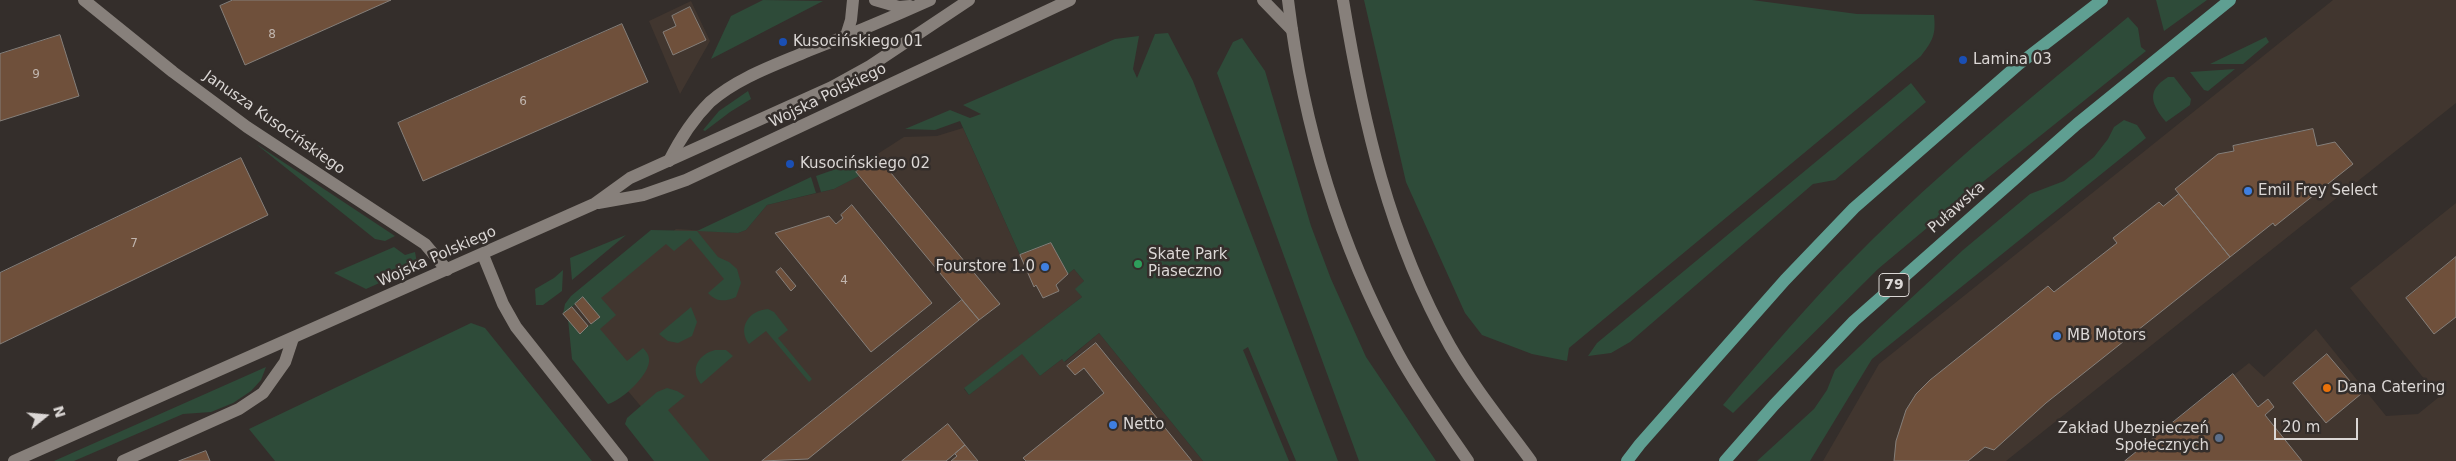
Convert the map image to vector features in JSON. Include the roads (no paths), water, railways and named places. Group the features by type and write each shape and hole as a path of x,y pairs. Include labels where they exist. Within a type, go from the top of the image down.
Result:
{"main road":[{"path":"1627,461 1786,280 1854,208 2018,64 2102,0"},
{"name":"Puławska","path":"1725,461 1780,398 1854,321 2077,124 2230,0"}],"street":[{"name":"Janusza Kusocińskiego","path":"84,0 173,72 247,127 420,241 447,270"},
{"path":"846,36 851,20 853,0"},
{"path":"875,0 899,6 912,6"},
{"path":"670,161 676,148 691,126 710,103 723,93 753,76 912,6 930,0"},
{"name":"Wojska Polskiego","path":"14,461 483,255 594,204 630,178 832,87 870,66 969,0"},
{"name":"Wojska Polskiego","path":"594,204 643,196 686,180 1070,0"},
{"path":"1263,0 1292,30"},
{"path":"1288,0 1300,79 1316,151 1337,218 1359,276 1398,354 1468,461"},
{"path":"1342,3 1371,144 1391,216 1408,260 1449,344 1466,372 1530,461"},
{"path":"483,255 503,304 516,327 622,461"},
{"path":"123,461 239,409 263,393 286,362 293,338"}],"place":[{"name":"Kusocińskiego 01","path":"783,42"},
{"name":"Lamina 03","path":"1963,60"},
{"name":"Kusocińskiego 02","path":"790,164"},
{"name":"Emil Frey Select","path":"2248,191"},
{"name":"Skate Park Piaseczno","path":"1138,264"},
{"name":"Fourstore 1.0","path":"1045,267"},
{"name":"MB Motors","path":"2057,336"},
{"name":"Dana Catering","path":"2327,388"},
{"name":"Netto","path":"1113,425"},
{"name":"Zakład Ubezpieczeń Społecznych","path":"2219,438"}]}
